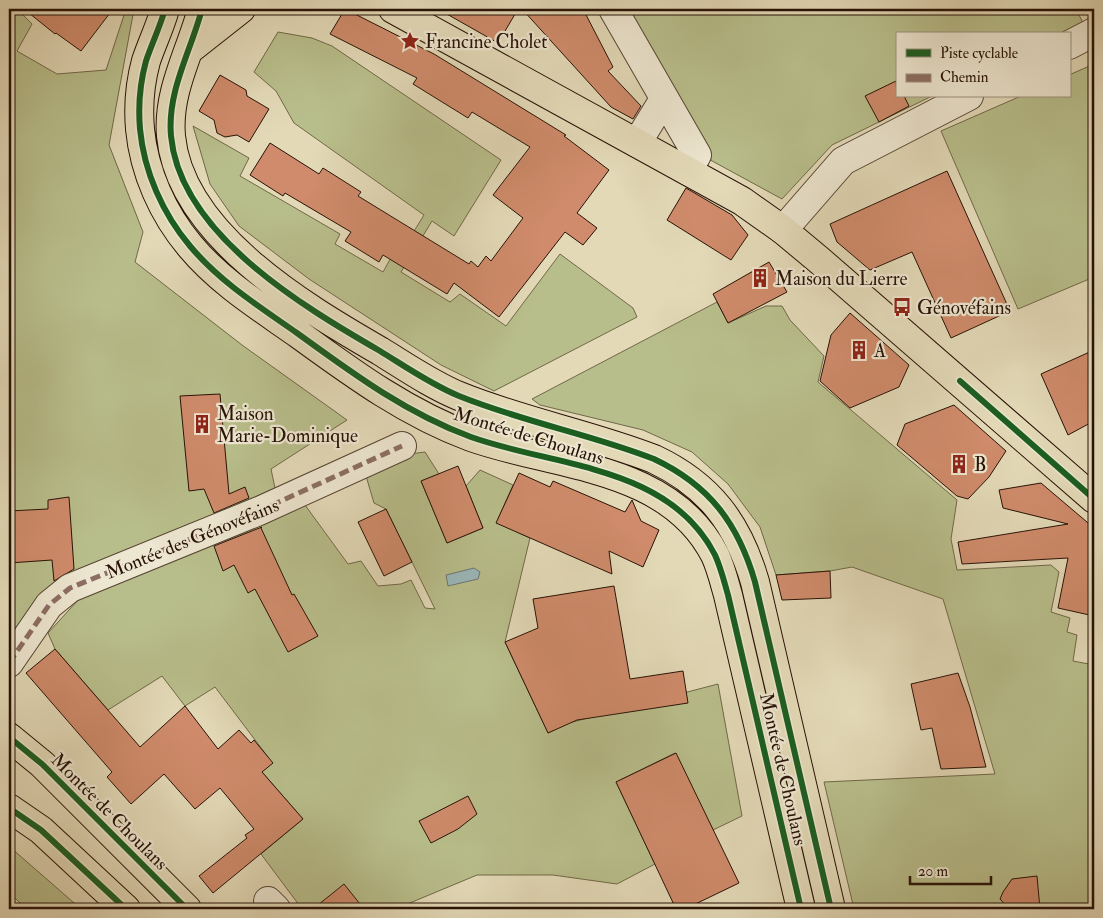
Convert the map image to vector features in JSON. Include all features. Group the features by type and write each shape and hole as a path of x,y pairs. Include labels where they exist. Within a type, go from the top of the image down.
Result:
{"main road":[{"name":"Montée de Choulans","path":"165,9 146,61 139,100 140,132 147,164 159,198 182,235 203,261 234,288 396,402 474,438 639,485 681,510 704,536 716,557 728,595 801,909"},
{"name":"Montée de Choulans","path":"202,9 180,72 171,109 171,139 178,166 192,197 225,241 262,273 332,323 456,395 638,453 668,466 699,488 728,518 742,544 755,582 831,909"},
{"name":"Montée de Choulans","path":"189,50 241,9"},
{"path":"393,9 742,201 783,230 960,381 1094,499"},
{"name":"Montée de Choulans","path":"9,737 42,764 187,909"},
{"path":"9,808 41,830 126,909"}],"street":[{"path":"613,9 696,155 688,171"},
{"path":"1070,44 1094,32"},
{"path":"783,230 843,161 965,98"},
{"path":"637,143 664,99"},
{"name":"Montée des Génovéfains","path":"9,664 50,605 70,588 259,512 402,446"}],"green space":[{"path":"9,9 17,9 32,24 17,51 57,74 106,70 126,9 134,9 109,145 143,232 135,262 242,345 347,420 271,469 276,493 154,543 9,642"},
{"path":"625,9 1076,9 1084,25 1070,33 896,32 896,98 928,98 832,145 782,199 703,156"},
{"path":"278,32 312,38 332,46 501,160 454,236 432,221 401,272 450,302 460,294 506,326 560,254 633,308 637,317 494,391 441,365 309,279 239,226 210,184 193,126 249,158 240,176 340,234 335,244 383,272 392,256 398,257 424,215 294,123 276,91 254,72"},
{"path":"1094,64 1094,277 1018,309 941,131 1016,98 1070,98 1070,75"},
{"path":"717,302 728,323 766,306 782,306 790,320 824,356 818,382 957,500 951,539 957,570 1051,565 1059,572 1051,612 1070,618 1067,632 1077,635 1073,661 1094,665 1094,909 854,909 824,782 995,774 943,599 852,567 830,571 776,575 760,527 728,484 692,452 643,430 540,405 532,399"},
{"path":"425,452 439,474 421,481 447,543 483,528 466,486 480,470 513,485 498,519 530,538 505,642 548,733 569,723 718,684 742,816 713,830 675,753 616,782 655,864 617,884 553,875 477,875 405,905 403,909 302,909 261,854 303,819 262,772 268,757 215,687 185,706 162,676 108,710 55,649 48,633 80,598 305,505 348,564 361,561 378,586 401,584 411,580 425,608 435,609 386,509 374,503 366,476 402,455"},
{"path":"9,847 81,909 26,909 9,892"}],"water":[{"path":"474,568 480,572 478,579 448,586 446,575"}],"building":[{"path":"24,9 113,9 81,51 55,34"},
{"path":"345,9 434,54 566,135 564,136 609,170 577,213 597,228 583,245 565,232 499,317 454,283 447,294 383,255 379,262 345,241 351,232 285,193 283,196 250,175 270,143 319,174 323,168 361,192 358,196 469,264 471,261 478,267 486,256 491,261 523,218 493,195 530,147 472,112 468,118 413,84 417,78 330,34"},
{"path":"438,9 518,9 498,43"},
{"path":"522,9 583,9 613,67 608,71 641,106 633,119 611,107"},
{"path":"220,75 246,90 247,96 269,109 249,142 237,135 225,137 217,133 214,120 199,111"},
{"path":"896,81 896,98 905,98 909,106 879,122 865,96"},
{"path":"947,171 1010,311 951,338 912,252 870,270 837,242 830,224"},
{"path":"686,188 732,215 748,235 731,260 667,220"},
{"name":"Maison du Lierre","path":"769,262 787,292 728,323 713,294"},
{"name":"A","path":"850,313 909,365 899,387 850,408 820,381 831,335"},
{"path":"1094,350 1094,421 1068,435 1041,374"},
{"name":"Maison Marie-Dominique","path":"220,394 229,494 245,487 249,498 214,513 204,489 189,491 180,396"},
{"name":"B","path":"954,405 1006,451 989,477 968,499 957,496 897,445 905,424"},
{"path":"458,466 483,528 447,543 421,481"},
{"path":"519,473 550,487 553,481 625,512 632,500 641,521 659,530 643,567 609,551 612,574 496,523"},
{"path":"1041,483 1094,528 1094,616 1058,608 1068,558 962,564 958,542 1068,524 1003,508 999,490"},
{"path":"69,497 74,569 54,581 52,560 9,563 9,511 48,509 48,500"},
{"path":"386,509 412,562 384,576 358,522"},
{"path":"262,527 292,595 294,594 318,636 288,652 255,589 248,593 234,565 223,571 214,546"},
{"path":"830,571 831,598 782,600 776,575"},
{"path":"614,586 630,679 683,671 688,703 577,720 548,733 505,642 538,628 533,599"},
{"path":"55,649 140,747 185,706 218,749 239,730 251,743 254,740 273,763 262,772 303,819 213,893 199,876 247,838 245,835 254,829 220,788 195,809 164,774 131,804 107,777 112,772 26,673"},
{"path":"958,673 970,707 986,767 941,769 932,728 921,730 911,684"},
{"path":"676,753 739,883 685,909 676,909 616,782"},
{"path":"468,796 477,814 458,829 431,843 419,821"},
{"path":"1037,876 1040,909 1009,909 1000,899 1012,879"},
{"path":"344,884 364,909 313,909"}],"marked path":[{"path":"9,663 49,605 70,588 259,511 402,446"}],"cycle path":[{"path":"165,9 146,61 142,78 139,112 142,145 150,176 163,206 180,234 214,271 241,293 338,363 380,391 424,416 471,437 573,464 640,486 669,503 695,525 715,555 728,595 801,909"},
{"path":"202,9 176,87 171,119 171,136 179,172 197,205 221,235 250,264 317,313 449,392 483,405 606,442 654,459 691,481 719,508 740,542 755,582 831,909"},
{"path":"960,381 1094,499"},
{"path":"9,737 42,764 187,909"},
{"path":"9,808 41,830 126,909"}],"place":[{"name":"Francine Cholet","path":"410,41"},
{"name":"Maison du Lierre","path":"760,278"},
{"name":"Génovéfains","path":"902,307"},
{"name":"A","path":"859,350"},
{"name":"Maison Marie-Dominique","path":"202,424"},
{"name":"B","path":"959,464"}]}
